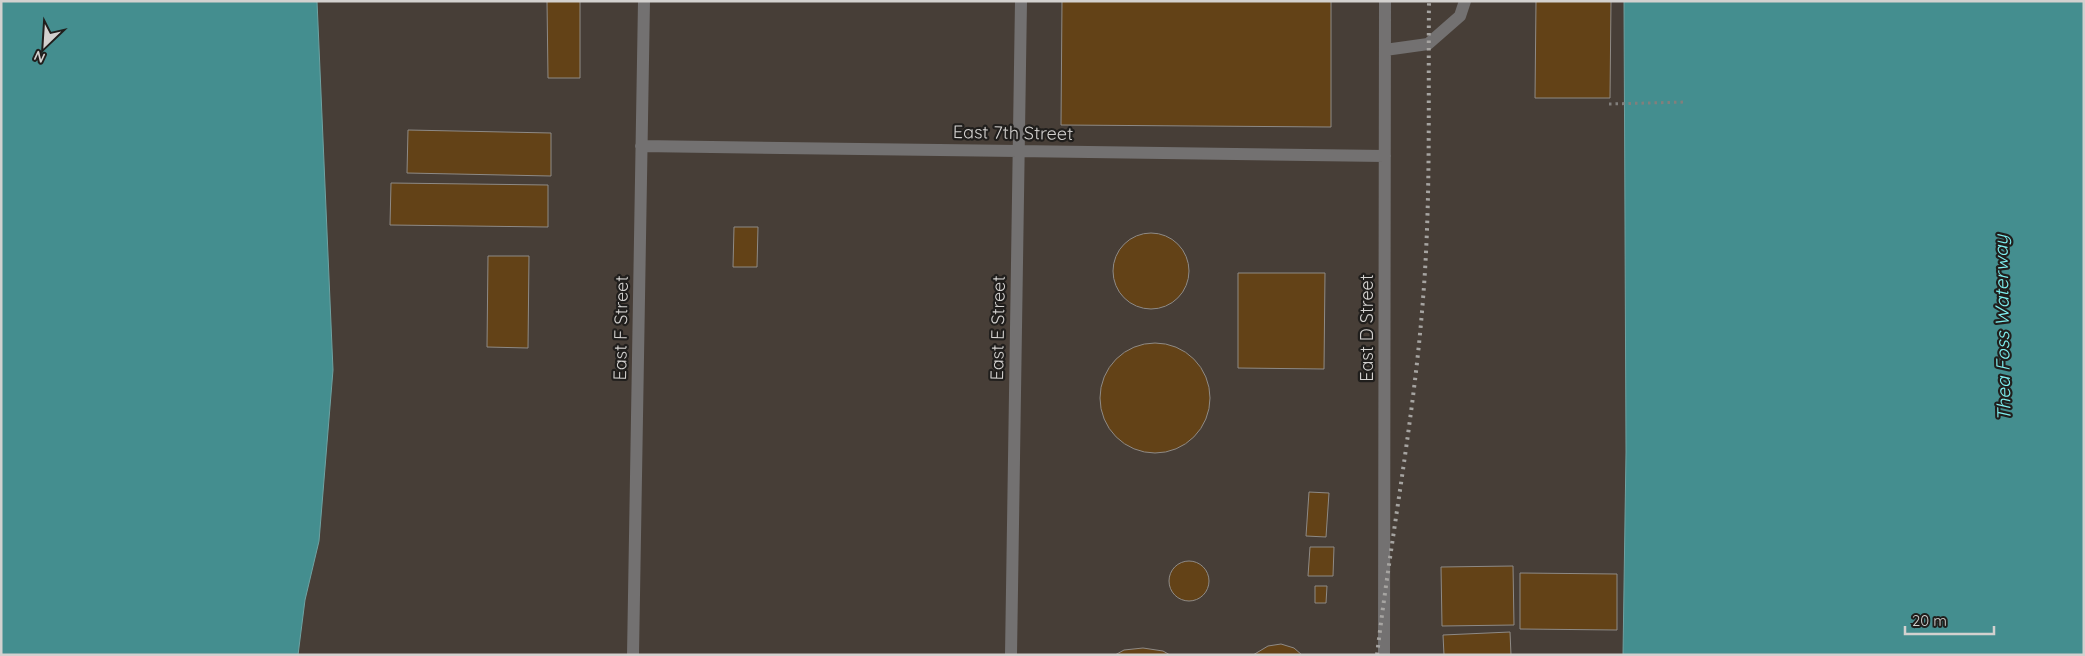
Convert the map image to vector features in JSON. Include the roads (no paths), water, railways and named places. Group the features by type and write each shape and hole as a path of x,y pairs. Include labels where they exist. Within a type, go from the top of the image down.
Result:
{"street":[{"name":"East F Street","path":"633,655 644,1"},
{"name":"East E Street","path":"1011,655 1022,1"},
{"name":"East D Street","path":"1384,655 1385,1"},
{"path":"1385,50 1428,44 1460,16 1465,1"},
{"name":"East 7th Street","path":"641,146 1385,156"}],"water":[{"path":"1,1 317,1 333,370 319,541 305,600 298,655 1,655"},
{"name":"Thea Foss Waterway","path":"1624,1 2084,1 2084,655 1623,655 1626,452"}],"railway":[{"path":"1377,655 1414,389 1426,262 1429,1"}]}
